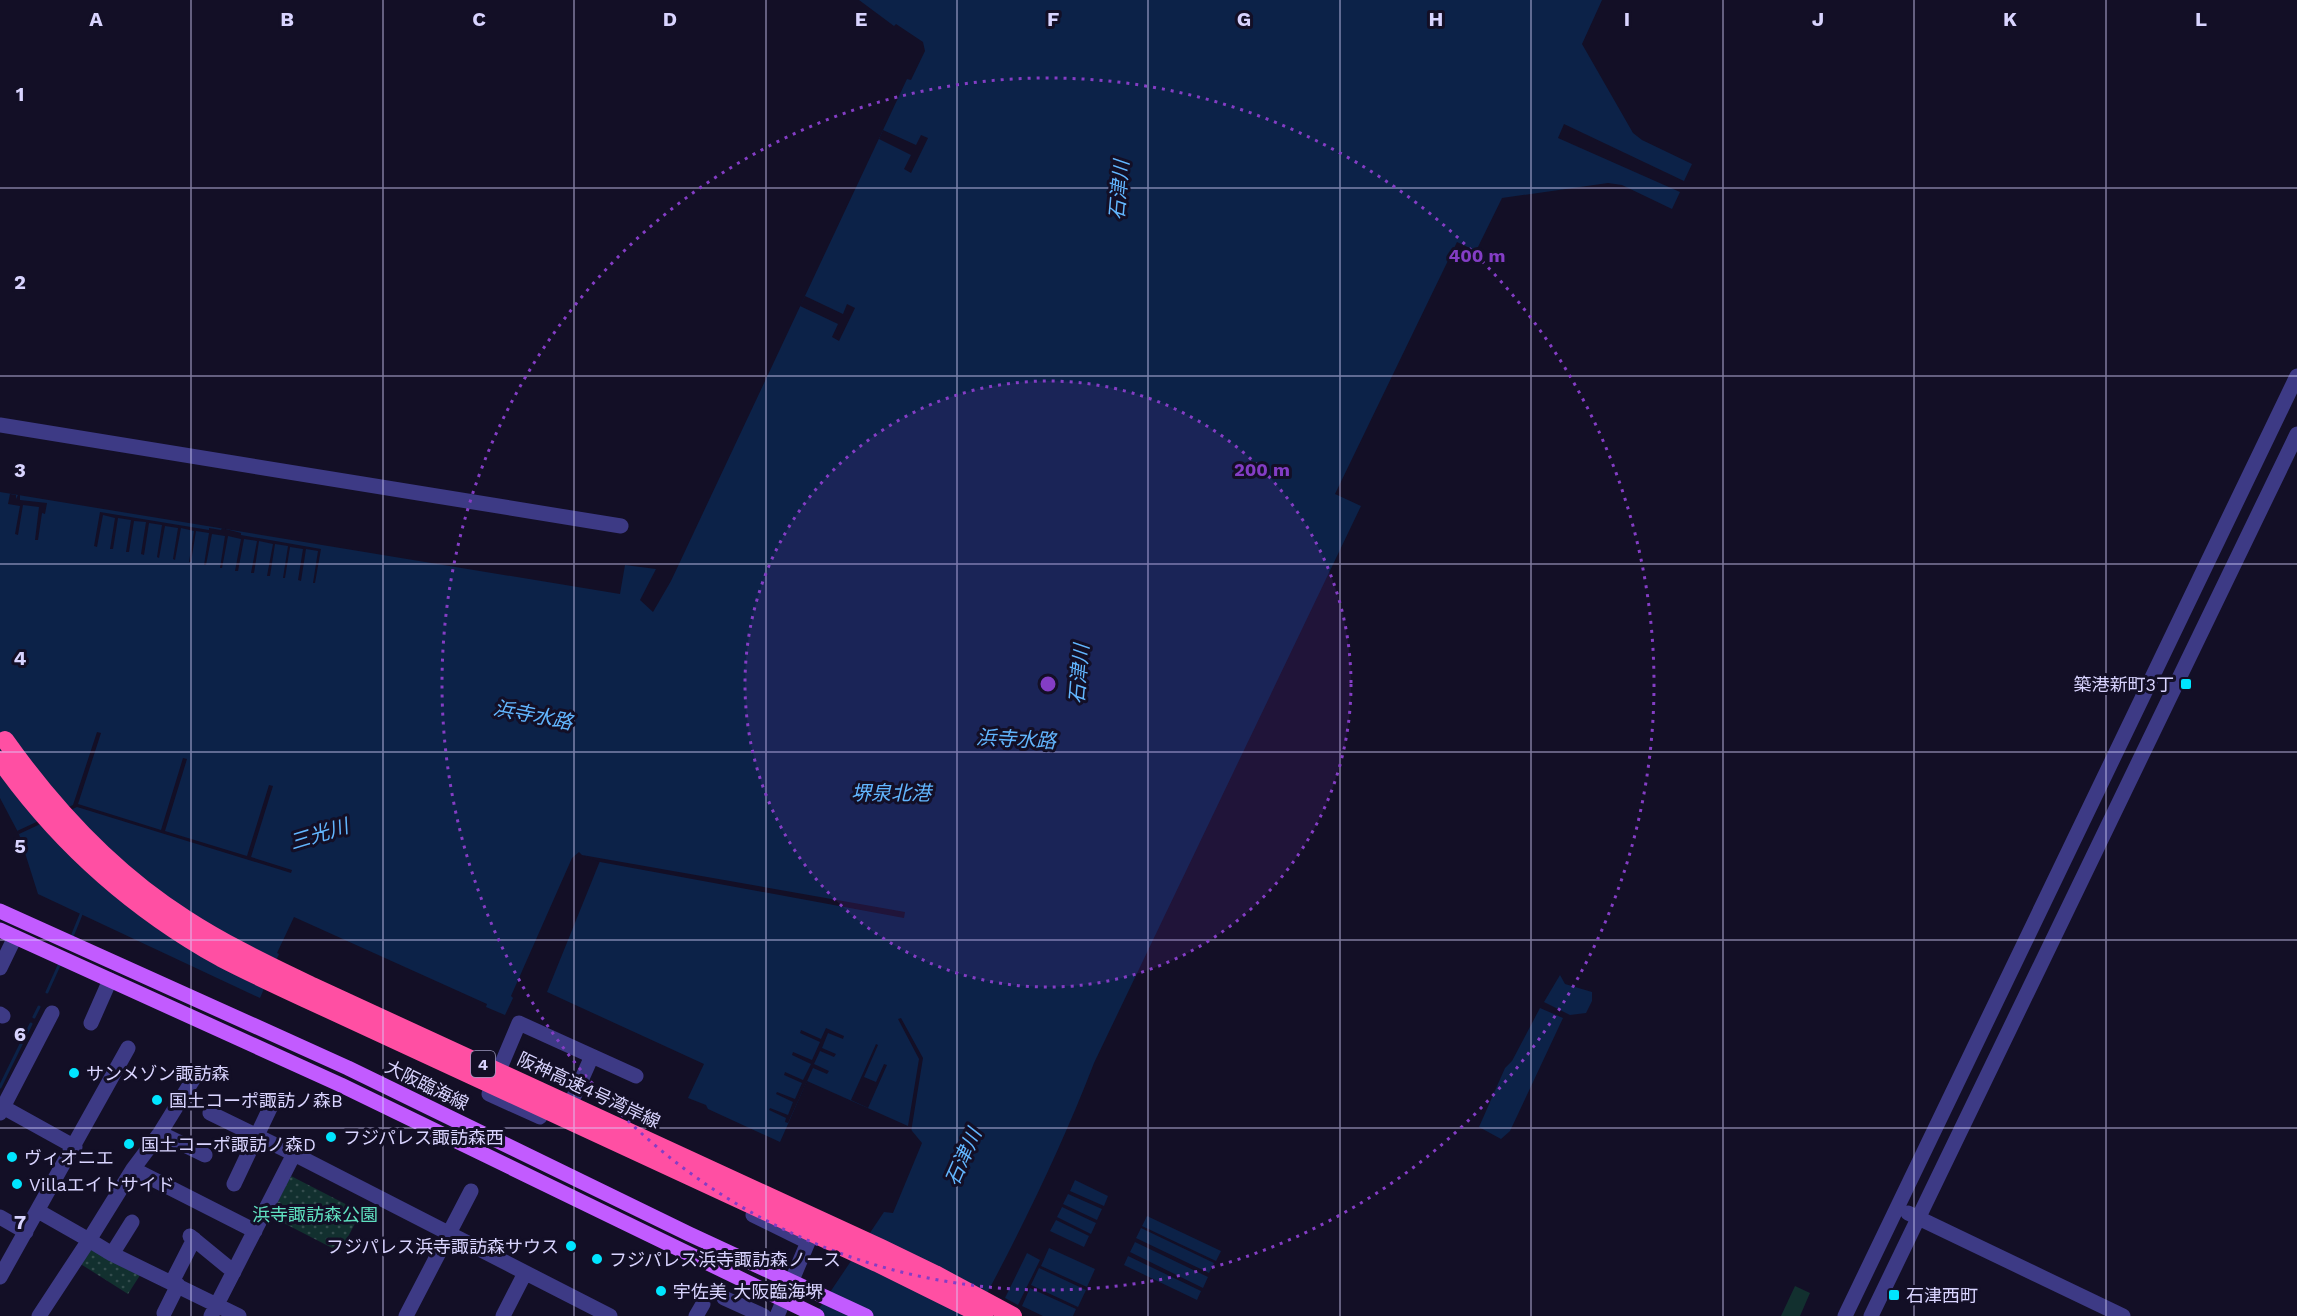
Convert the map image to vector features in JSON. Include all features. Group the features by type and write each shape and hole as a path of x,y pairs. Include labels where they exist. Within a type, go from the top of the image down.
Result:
{"highway":[{"name":"阪神高速4号湾岸線","path":"5,740 53,802 113,864 144,890 185,919 226,943 312,986 892,1253 1013,1316"},
{"name":"阪神高速4号湾岸線","path":"0,760 42,814 106,878 179,933 221,958 877,1263 984,1316"}],"main road":[{"name":"大阪臨海線","path":"0,911 348,1068 689,1234 866,1316"},
{"path":"0,930 341,1085 814,1315"}],"street":[{"path":"1845,1316 2167,651 2297,376"},
{"path":"0,425 621,526"},
{"path":"1871,1316 2297,434"},
{"path":"0,969 15,937"},
{"path":"91,1023 110,980"},
{"path":"52,1013 2,1110 75,1147"},
{"path":"636,1076 519,1023 489,1094 808,1242 777,1316"},
{"path":"0,1277 75,1147 128,1048"},
{"path":"561,1126 592,1056"},
{"path":"39,1316 194,1078"},
{"path":"234,1184 271,1106"},
{"path":"210,1113 603,1314"},
{"path":"160,1133 205,1155"},
{"path":"214,1310 294,1154"},
{"path":"133,1169 255,1231"},
{"path":"406,1316 471,1191"},
{"path":"1897,1208 2123,1316"},
{"path":"38,1211 112,1254 175,1283 214,1310 239,1316"},
{"path":"0,1217 26,1232"},
{"path":"112,1254 132,1222"},
{"path":"164,1313 192,1237 234,1272"},
{"path":"503,1316 525,1273"},
{"path":"724,1298 764,1316"}],"green space":[{"name":"浜寺諏訪森公園","path":"291,1176 361,1212 340,1252 270,1216"},
{"path":"94,1248 142,1272 128,1294 79,1263 88,1249"},
{"path":"1795,1286 1810,1293 1800,1316 1781,1316"}],"water":[{"name":"堺泉北港","path":"859,0 1602,0 1582,44 1633,133 1642,140 1692,164 1684,181 1564,124 1558,138 1680,192 1672,209 1622,185 1608,183 1502,198 1476,251 1457,242 1335,494 1361,506 1094,1063 1039,1191 975,1316 814,1316 884,1212 893,1213 922,1143 908,1126 807,1081 780,1142 688,1098 704,1064 547,992 600,861 579,852 572,858 511,996 513,998 505,1015 486,1007 487,1004 294,917 260,998 38,894 19,834 0,798 0,492 620,594 625,565 656,569 640,600 653,612 671,581 907,79 911,80 925,51 923,42 896,24 894,26"},
{"path":"1560,975 1565,984 1592,992 1592,1001 1586,1013 1570,1015 1544,1002"},
{"path":"1540,1008 1563,1018 1510,1131 1501,1139 1479,1127 1505,1068 1512,1061"},
{"path":"1075,1180 1108,1196 1104,1206 1070,1191"},
{"path":"1068,1194 1102,1209 1097,1220 1063,1204"},
{"path":"1062,1207 1096,1223 1091,1234 1057,1217"},
{"path":"1147,1216 1221,1251 1216,1261 1142,1226"},
{"path":"1056,1220 1089,1236 1084,1247 1050,1231"},
{"path":"1141,1228 1214,1263 1209,1273 1136,1238"},
{"path":"1135,1242 1208,1277 1203,1288 1130,1252"},
{"path":"1049,1248 1095,1269 1087,1287 1041,1266"},
{"path":"1027,1253 1040,1260 1018,1305 1005,1298"},
{"path":"1128,1256 1201,1291 1197,1300 1124,1265"},
{"path":"1039,1268 1086,1290 1078,1307 1031,1285"},
{"path":"1030,1288 1076,1309 1073,1316 1043,1316 1022,1306"}],"pier":[{"path":"883,130 916,145 921,135 928,138 911,173 904,169 911,155 879,139"},
{"path":"805,296 843,314 847,304 855,308 839,341 832,337 838,324 800,306"},
{"path":"10,494 16,495 16,499 20,495 20,500 47,503 45,514 42,513 38,540 35,540 39,507 23,505 18,535 15,534 20,506 8,504"},
{"path":"100,512 209,530 209,528 221,530 222,528 241,533 241,535 321,549 315,583 313,583 318,551 306,549 301,581 298,580 303,549 290,547 285,578 283,578 288,546 275,544 270,576 267,576 273,544 259,541 254,573 251,573 257,541 244,539 238,571 235,571 241,539 228,536 222,568 220,568 225,536 212,534 206,565 204,565 209,533 196,531 191,562 189,562 194,531 181,528 175,560 173,559 178,528 165,526 159,558 157,557 162,525 149,523 144,555 141,554 146,522 134,521 129,552 126,552 131,520 118,518 113,549 110,549 115,518 103,515 97,547 94,546"},
{"path":"97,732 101,733 78,804 161,830 183,758 187,759 165,831 247,856 269,785 273,786 251,857 292,870 291,873 77,807 19,834 17,831 73,805"},
{"path":"582,855 905,912 904,918 600,862"},
{"path":"901,1018 923,1058 911,1132 908,1126 919,1059 898,1019"},
{"path":"826,1028 844,1036 843,1039 828,1033 822,1048 836,1054 834,1057 820,1051 814,1064 829,1071 827,1074 813,1068 788,1123 785,1122 786,1118 769,1110 770,1108 788,1115 793,1102 776,1094 777,1092 795,1099 802,1083 784,1075 785,1072 803,1080 811,1064 792,1055 793,1052 812,1060 820,1042 800,1033 801,1030 821,1039"},
{"path":"876,1044 878,1045 864,1077 876,1082 884,1064 887,1065 868,1108 851,1100"}],"waterway":[{"name":"三光川","path":"71,939 82,912"},
{"name":"三光川","path":"47,992 61,961"},
{"name":"三光川","path":"34,1017 39,1007"},
{"name":"三光川","path":"0,1087 31,1024"}],"place":[{"name":"築港新町3丁","path":"2186,684"},
{"name":"サンメゾン諏訪森","path":"74,1073"},
{"name":"国土コーポ諏訪ノ森B","path":"157,1100"},
{"name":"フジパレス諏訪森西","path":"331,1137"},
{"name":"国土コーポ諏訪ノ森D","path":"129,1144"},
{"name":"ヴィオニエ","path":"12,1157"},
{"name":"Villaエイトサイド","path":"17,1184"},
{"name":"フジパレス浜寺諏訪森サウス","path":"571,1246"},
{"name":"フジパレス浜寺諏訪森ノース","path":"597,1259"},
{"name":"宇佐美 大阪臨海堺","path":"661,1291"},
{"name":"石津西町","path":"1894,1295"}],"water label":[{"name":"石津川","path":"1119,190"},
{"name":"石津川","path":"1079,674"},
{"name":"浜寺水路","path":"533,715"},
{"name":"浜寺水路","path":"1016,739"},
{"name":"石津川","path":"963,1157"}]}
